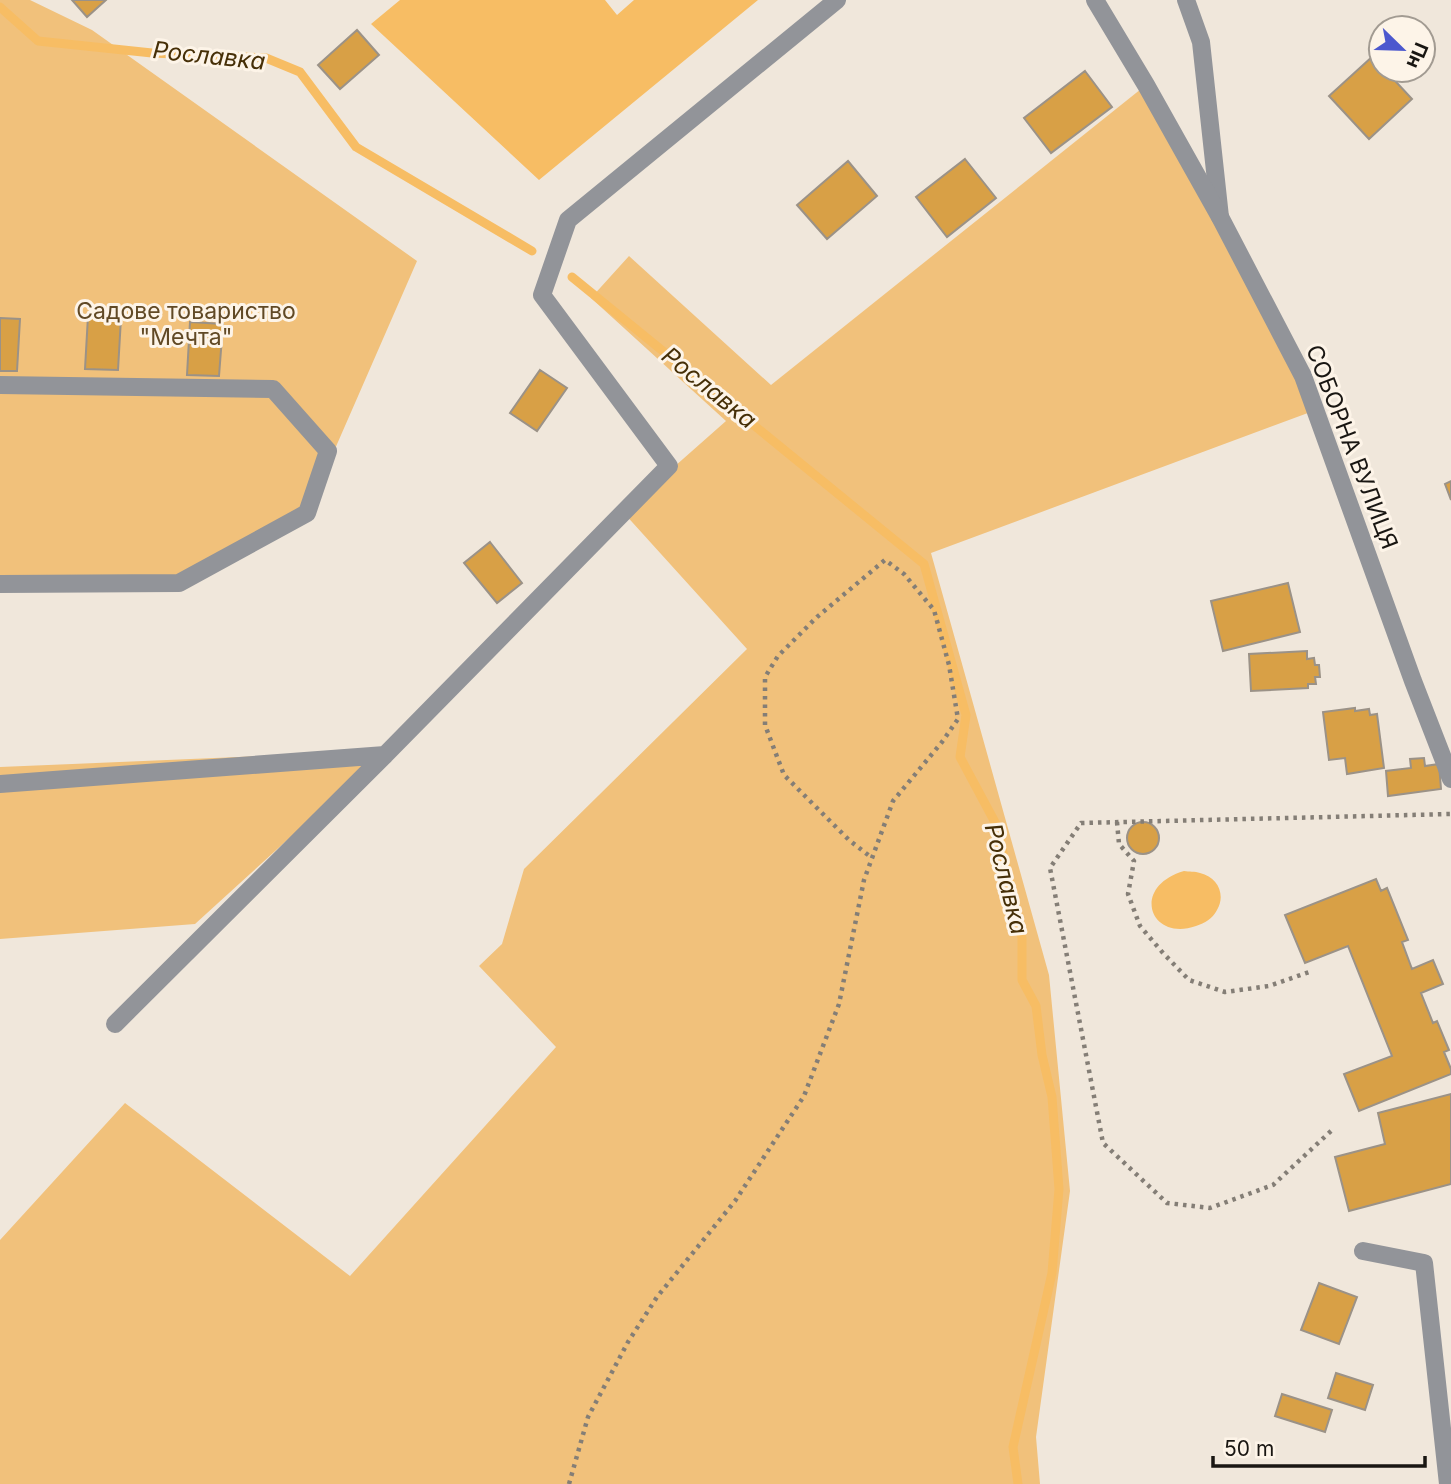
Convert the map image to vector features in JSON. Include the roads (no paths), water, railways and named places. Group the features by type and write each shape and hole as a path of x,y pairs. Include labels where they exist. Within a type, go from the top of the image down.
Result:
{"street":[{"path":"115,1024 670,466 542,295 568,220 837,0"},
{"name":"СОБОРНА ВУЛИЦЯ","path":"1095,0 1220,217 1303,376 1451,779"},
{"path":"1186,0 1201,42 1220,217"},
{"path":"0,385 274,389 328,451 307,513 179,583 0,584"},
{"path":"0,784 385,755"},
{"path":"1363,1251 1424,1263 1443,1376 1448,1484"}],"waterway":[{"name":"Рославка","path":"0,7 38,41 152,53 266,58 300,72 356,147 532,251"},
{"name":"Рославка","path":"572,277 924,564 966,715 960,757 997,826 1022,938 1022,980 1036,1006 1042,1055 1052,1097 1059,1189 1052,1273 1013,1447 1018,1484"}],"park label":[{"name":"Садове товариство \"Мечта\"","path":"186,324"}]}
